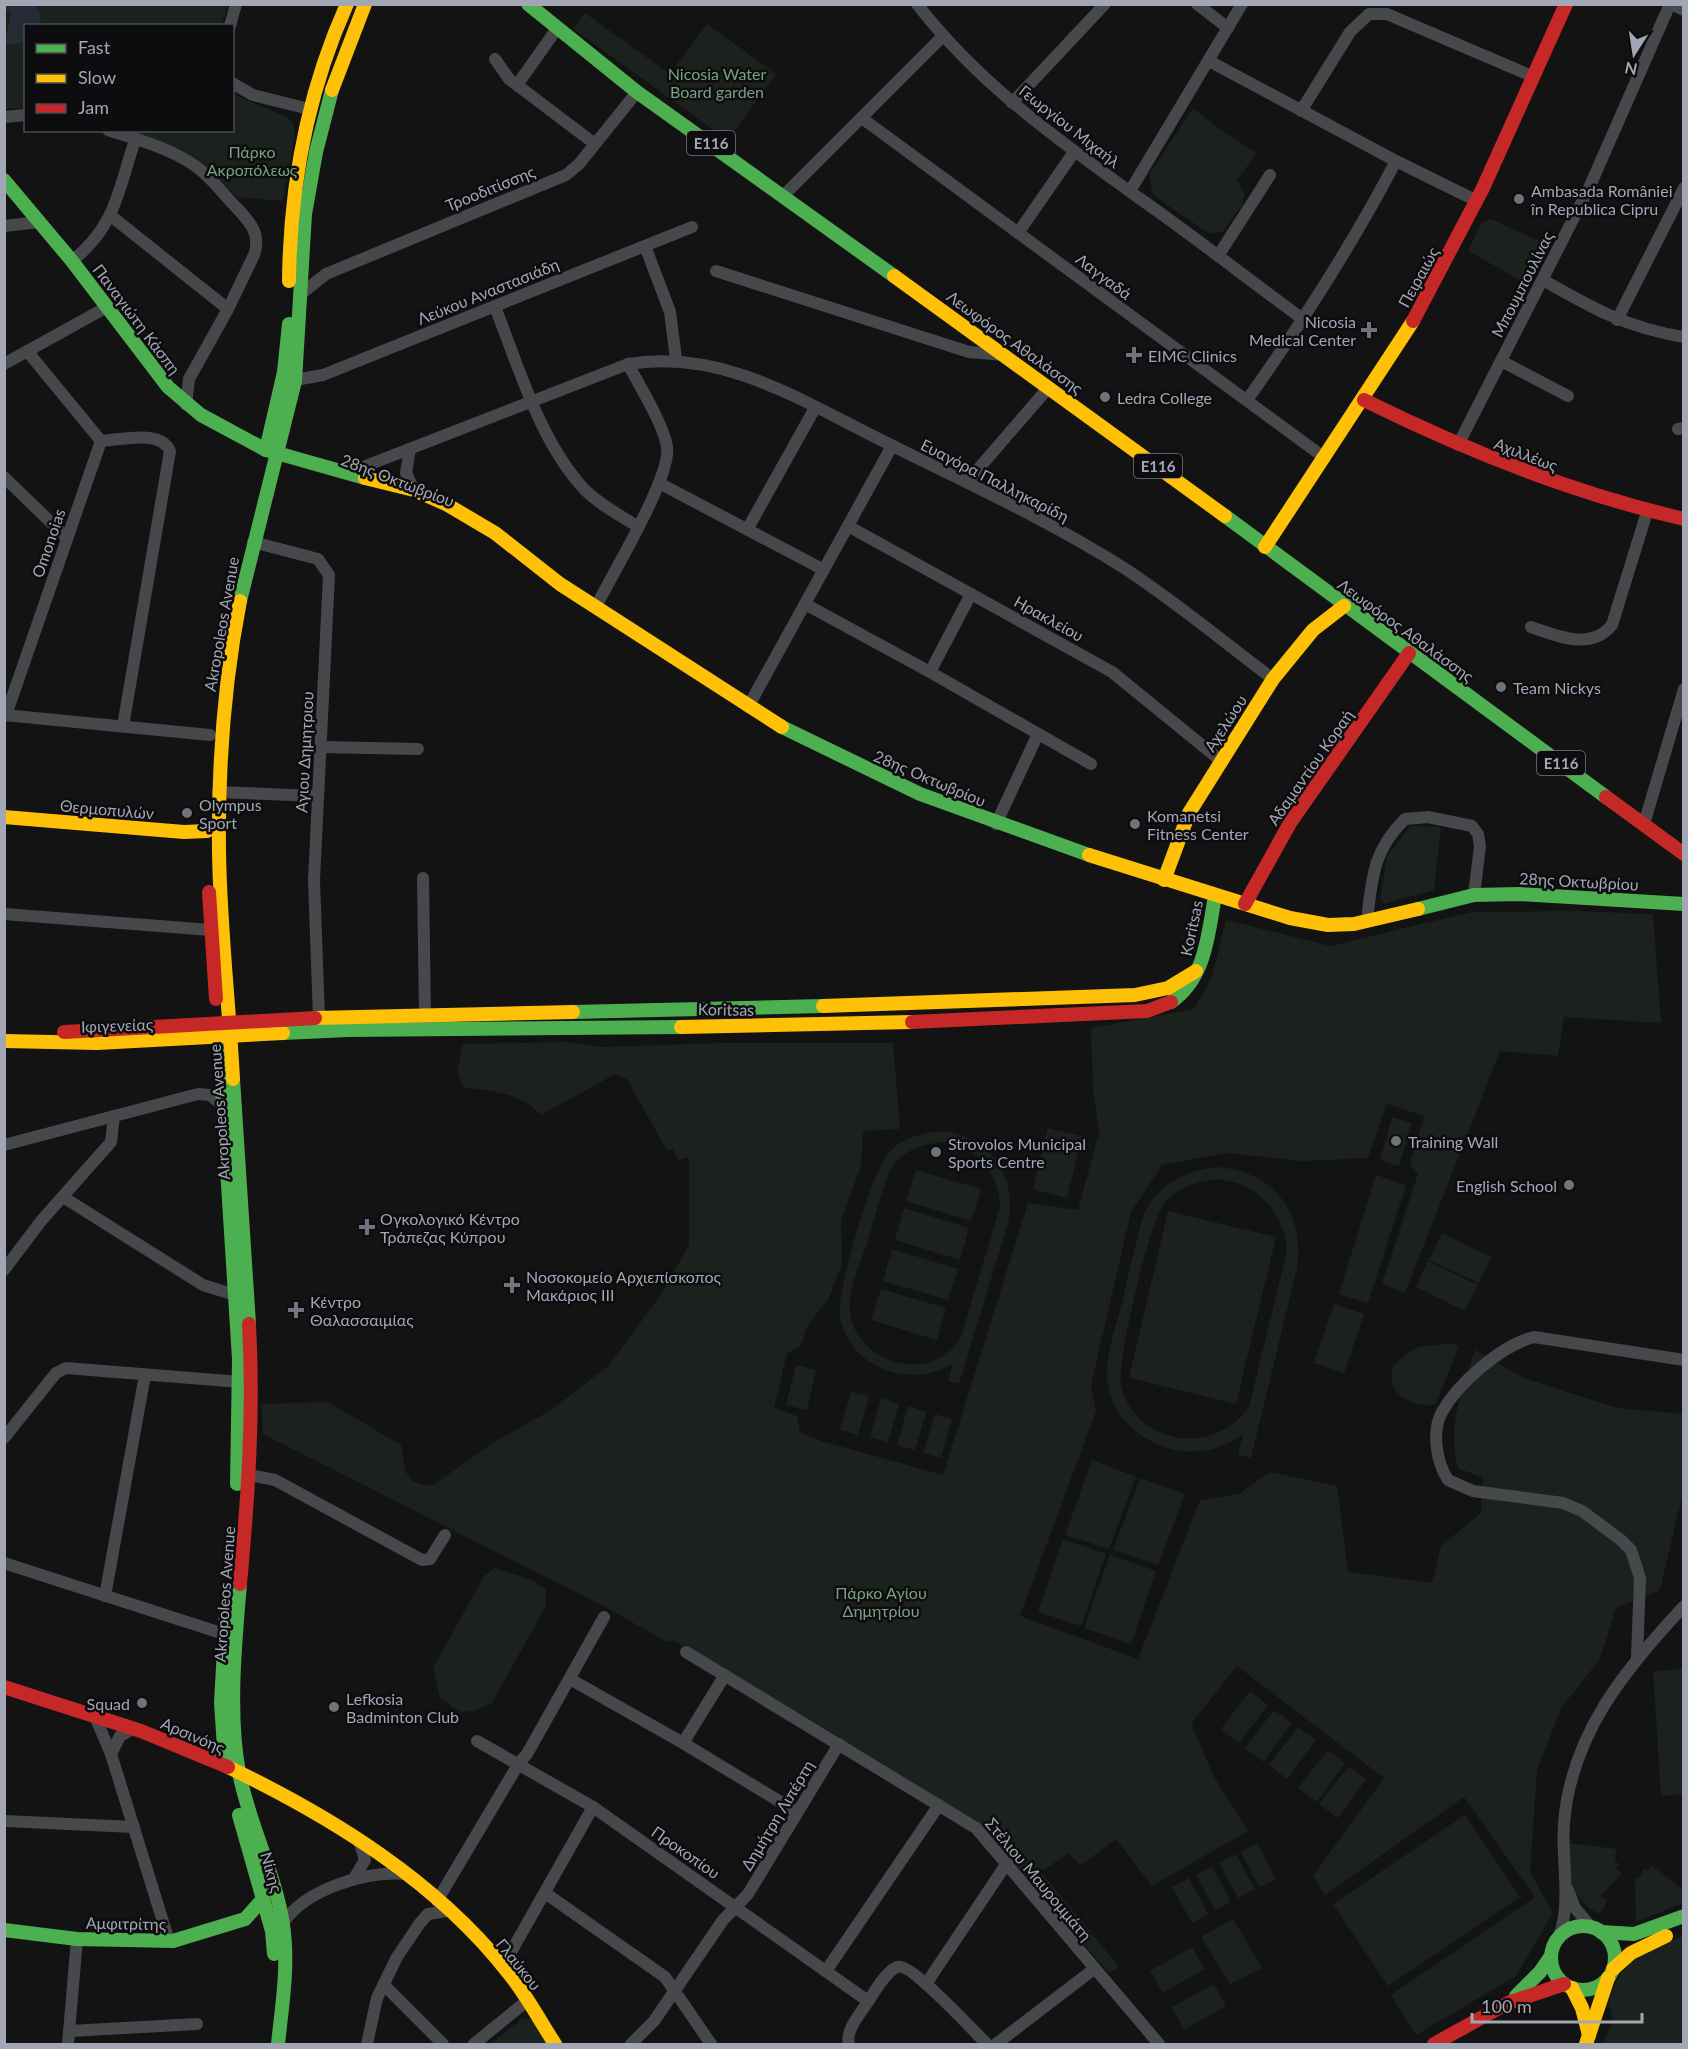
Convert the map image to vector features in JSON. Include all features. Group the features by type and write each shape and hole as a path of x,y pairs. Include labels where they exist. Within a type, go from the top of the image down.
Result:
{"street":[{"path":"231,24 236,4"},
{"path":"272,452 289,323 291,208 309,109 327,49 347,4"},
{"path":"272,452 295,380 302,294 301,262 317,148 337,76 365,4"},
{"name":"Λεωφόρος Αθαλάσσης","path":"513,4 537,22 556,30"},
{"name":"Λεωφόρος Αθαλάσσης","path":"528,4 556,30 637,92 784,195 1049,387 1683,854"},
{"name":"Γεωργίου Μιχαήλ","path":"917,4 942,37 1012,103 1074,152 1304,320"},
{"path":"1197,4 1228,28"},
{"path":"1130,192 1242,4"},
{"name":"Πειραιώς","path":"1265,547 1364,400 1428,295 1477,201 1566,4"},
{"path":"1670,4 1683,10"},
{"name":"Μπουμπουλίνας","path":"1458,445 1589,189 1670,4"},
{"path":"1012,103 1104,5"},
{"path":"1301,111 1350,32 1369,14 1387,14 1534,77"},
{"path":"517,85 556,30"},
{"path":"784,195 863,119 942,37"},
{"path":"495,59 506,76 595,144"},
{"path":"1209,61 1396,162 1477,201"},
{"path":"234,84 253,95 309,109"},
{"name":"Τροοδιτίσσης","path":"302,294 326,274 559,178 579,164 637,92"},
{"path":"4,117 24,116"},
{"name":"Λαγγαδά","path":"863,119 1325,458"},
{"path":"113,132 174,154 195,166 249,220 256,232 257,247 254,255 228,309 189,379 186,405"},
{"path":"72,261 92,245 111,216 135,141"},
{"path":"1018,233 1074,152"},
{"path":"1247,400 1304,320 1361,227 1396,162"},
{"path":"1218,256 1270,175"},
{"name":"Παναγιώτη Κάσπη","path":"4,180 72,261 156,372 186,405 213,423 272,452"},
{"path":"1617,320 1683,188"},
{"path":"111,216 228,309"},
{"path":"4,226 39,222"},
{"name":"Λεύκου Αναστασιάδη","path":"295,380 317,377 692,227"},
{"path":"645,246 670,312 676,359"},
{"path":"301,262 309,270 326,274"},
{"path":"716,271 969,352 1005,355"},
{"path":"1544,280 1617,320 1658,333 1683,337"},
{"path":"4,364 107,307"},
{"path":"495,307 532,400 553,445 585,489 637,526"},
{"path":"27,351 101,441 153,438 163,441 168,446 170,456 123,726"},
{"name":"Ευαγόρα Παλληκαρίδη","path":"350,472 628,364 676,359 739,372 967,482 1122,567 1273,679"},
{"path":"1500,361 1568,396"},
{"path":"596,607 668,461 666,440 628,364"},
{"path":"967,482 1049,387"},
{"name":"Αχιλλέως","path":"1364,400 1458,445 1583,493 1647,512 1683,519"},
{"path":"748,528 815,408"},
{"name":"Omonoias","path":"5,715 101,441"},
{"path":"748,707 892,446"},
{"path":"410,449 405,473 414,490"},
{"name":"28ης Οκτωβρίου","path":"272,452 324,468 350,472 414,490 469,517 511,545 523,557"},
{"name":"Akropoleos Avenue","path":"226,1767 222,1730 224,1634 237,1474 240,1382 220,1104 224,1029 218,792 228,669 272,452"},
{"name":"Akropoleos Avenue","path":"240,1773 234,1704 237,1634 250,1475 253,1391 251,1332 224,1029 211,930 207,831 210,735 221,648 234,582 272,452"},
{"name":"28ης Οκτωβρίου","path":"324,468 346,480 438,512 523,557 748,707 798,737 867,770 996,824 1164,880 1215,896 1328,925 1354,924 1474,895 1519,894 1683,904"},
{"path":"4,477 67,538"},
{"path":"659,483 824,570"},
{"path":"1531,627 1566,639 1593,640 1605,634 1612,625 1647,512"},
{"name":"Ηρακλείου","path":"848,526 1112,672 1220,760"},
{"name":"Αγιου Δημητριου","path":"253,542 318,559 329,575 314,880 319,1018"},
{"path":"930,672 971,594"},
{"path":"805,604 1091,764"},
{"name":"Αχελώου","path":"1164,880 1190,813 1220,760 1273,679 1313,630 1344,606"},
{"name":"Αδαμαντίου Κοραή","path":"1245,904 1290,823 1409,653"},
{"path":"1644,824 1683,689"},
{"path":"5,715 210,735"},
{"path":"996,824 1038,734"},
{"path":"321,747 418,749"},
{"path":"218,792 317,795"},
{"name":"Θερμοπυλών","path":"4,817 190,832 207,831"},
{"path":"1367,920 1378,855 1389,835 1405,819 1428,817 1472,826 1479,834 1480,846 1474,895"},
{"path":"423,878 425,1016"},
{"name":"Koritsas","path":"224,1029 817,1026 1125,1014 1160,1009 1172,1004 1188,991 1200,968 1215,896"},
{"path":"4,914 211,930"},
{"name":"Koritsas","path":"224,1029 319,1018 425,1016 633,1006 1135,995 1162,991 1175,986 1200,968"},
{"name":"Ιφιγενείας","path":"4,1040 69,1032 224,1029"},
{"path":"4,1145 198,1094 210,1095 220,1104"},
{"path":"4,1270 8,1256 111,1142 114,1116"},
{"path":"63,1197 203,1285 235,1295"},
{"path":"1637,1657 1640,1578 1631,1550 1615,1535 1573,1506 1549,1500 1473,1491 1448,1480 1438,1458 1439,1420 1454,1397 1492,1358 1525,1339 1534,1337 1683,1360"},
{"path":"4,1438 56,1373 66,1368 240,1382"},
{"path":"105,1596 145,1375"},
{"path":"250,1475 275,1480 347,1523 422,1560 430,1559 445,1535"},
{"path":"4,1563 224,1634"},
{"path":"1508,2003 1540,1972 1551,1956 1559,1937 1565,1912 1564,1824 1571,1776 1597,1715 1637,1657 1683,1606"},
{"path":"436,1901 519,1763 528,1754 604,1617"},
{"name":"Στέλιου Μαυρομμάτη","path":"686,1652 976,1828 1159,2044"},
{"path":"683,1743 725,1675"},
{"path":"570,1679 683,1743 797,1812"},
{"name":"Αρσινόης","path":"4,1687 93,1712 135,1728 240,1773 359,1839"},
{"path":"93,1712 111,1754 169,1941"},
{"path":"111,1754 120,1736 135,1728"},
{"path":"182,1749 210,1744 222,1730"},
{"name":"Προκοπίου","path":"477,1741 593,1807 868,2001"},
{"name":"Δημήτρη Λιπέρτη","path":"631,2044 654,2021 723,1920 748,1894 839,1744"},
{"name":"Νίκης","path":"226,1767 269,1897"},
{"name":"Νίκης","path":"240,1773 277,1927 277,1972 283,1987 278,2044"},
{"path":"250,1810 260,1797 276,1792"},
{"path":"826,1971 939,1805"},
{"path":"503,1966 593,1807"},
{"path":"4,1821 134,1827"},
{"path":"359,1839 408,1874"},
{"path":"353,1880 365,1860 359,1839"},
{"path":"926,1984 1007,1863"},
{"path":"245,1919 277,1927 301,1902 353,1880 384,1873 408,1874"},
{"name":"Γλαύκου","path":"408,1874 503,1966 528,2000 555,2044"},
{"path":"1564,1875 1575,1908 1609,1940 1614,1951 1610,1974 1588,2040"},
{"path":"420,1923 425,1889"},
{"path":"545,1893 665,1977 711,2044"},
{"path":"245,1919 269,1897 301,1902"},
{"path":"367,2044 377,1998 398,1957 420,1923 431,1913 447,1911"},
{"path":"1559,1937 1573,1928 1634,1935 1683,1916"},
{"name":"Αμφιτρίτης","path":"4,1930 77,1939 169,1941 245,1919"},
{"path":"1434,2044 1508,2003 1568,1986 1593,1989 1641,1947 1683,1929"},
{"path":"68,2044 77,1939"},
{"path":"1551,1956 1555,1974 1568,1986 1582,2008 1588,2040"},
{"path":"848,2043 851,2028 868,2001 897,1967 910,1970 987,2044"},
{"path":"996,2044 1094,1969"},
{"path":"384,1985 443,2044"},
{"path":"474,2044 528,2000"},
{"path":"70,2031 196,2024"}],"green space":[{"path":"4,5 228,5 222,24 24,24 24,108 5,109"},
{"name":"Nicosia Water Board garden","path":"585,13 670,74 707,24 776,74 728,140 573,29"},
{"name":"Πάρκο Ακροπόλεως","path":"234,94 287,117 293,123 295,133 283,201 237,197 199,160 177,148 131,132 234,132"},
{"path":"1193,108 1218,128 1257,153 1237,180 1245,195 1241,207 1222,232 1208,233 1153,195 1149,175"},
{"path":"1491,219 1550,246 1529,285 1468,251 1482,222"},
{"path":"1410,826 1441,827 1434,890 1384,904 1380,898 1387,856"},
{"name":"Πάρκο Αγίου Δημητρίου","path":"1573,911 1653,914 1661,1023 1564,1017 1558,1056 1500,1051 1405,1293 1382,1284 1418,1174 1410,1164 1424,1116 1387,1104 1368,1158 1302,1161 1226,1153 1162,1165 1131,1212 1091,1385 1096,1411 1020,1616 1138,1659 1200,1500 1239,1494 1270,1472 1337,1486 1348,1572 1432,1583 1441,1546 1481,1513 1483,1478 1458,1468 1454,1438 1461,1394 1475,1350 1524,1378 1617,1408 1683,1414 1683,1492 1660,1590 1616,1608 1600,1659 1561,1708 1537,1770 1530,1872 1553,1913 1516,1976 1416,2035 1391,1995 1535,1897 1464,1797 1325,1895 1313,1876 1384,1778 1237,1666 1191,1724 1214,1777 1248,1831 1152,1886 1116,1839 1080,1866 1069,1853 1041,1872 1119,1967 1109,1973 976,1820 889,1772 834,1734 674,1641 667,1642 607,1608 263,1434 261,1404 328,1402 401,1445 405,1468 411,1479 423,1485 433,1485 493,1443 551,1410 608,1366 660,1296 689,1245 689,1157 678,1160 673,1149 667,1151 627,1079 615,1074 541,1115 525,1102 505,1094 463,1087 457,1072 463,1044 567,1042 601,1047 723,1043 893,1043 900,1129 863,1131 861,1165 841,1221 842,1264 829,1298 808,1325 800,1347 787,1353 774,1408 797,1416 800,1432 821,1441 943,1475 1028,1203 1078,1210 1099,1132 1093,1088 1091,1028 1194,1009 1212,977 1226,920 1330,946 1472,912"},
{"name":"Training Wall","path":"1392,1117 1412,1123 1399,1166 1380,1160"},
{"path":"1048,1128 1082,1136 1067,1198 1033,1189"},
{"path":"944,1131 975,1142 997,1162 1009,1190 1010,1206 1008,1223 959,1384 948,1381 953,1363 936,1371 919,1375 901,1374 868,1361 855,1349 845,1334 840,1316 840,1303 856,1233 873,1184 887,1155 899,1144 913,1137","holes":["944,1142 967,1149 985,1164 996,1183 1000,1207 960,1340 949,1352 935,1360 920,1364 904,1364 882,1357 864,1343 852,1323 851,1293 889,1172 900,1159 919,1147"]},
{"path":"1217,1167 1237,1170 1269,1186 1281,1198 1296,1230 1297,1268 1251,1458 1238,1455 1243,1434 1216,1448 1195,1451 1175,1450 1153,1442 1141,1435 1122,1418 1110,1395 1108,1383 1107,1369 1111,1344 1144,1213 1158,1194 1174,1180","holes":["1217,1179 1232,1182 1256,1193 1274,1212 1281,1223 1287,1251 1249,1407 1234,1423 1216,1433 1197,1438 1177,1438 1158,1432 1142,1421 1129,1406 1121,1385 1124,1350 1135,1292 1158,1215 1169,1197 1195,1184"]},
{"path":"916,1170 981,1189 971,1221 906,1201"},
{"path":"1376,1175 1406,1185 1368,1303 1339,1294"},
{"path":"904,1208 969,1228 960,1260 895,1240"},
{"path":"1168,1211 1276,1237 1236,1404 1129,1378"},
{"path":"1442,1233 1491,1257 1479,1283 1429,1260"},
{"path":"892,1249 958,1269 948,1300 883,1281"},
{"path":"1428,1261 1478,1285 1465,1311 1416,1287"},
{"path":"881,1289 946,1308 937,1340 871,1320"},
{"path":"1334,1304 1364,1314 1344,1373 1314,1363"},
{"path":"1455,1344 1458,1348 1436,1404 1419,1404 1410,1401 1396,1391 1391,1376 1397,1363 1414,1349"},
{"path":"796,1365 816,1370 807,1410 786,1405"},
{"path":"851,1392 869,1396 858,1435 840,1430"},
{"path":"881,1398 899,1404 888,1442 870,1437"},
{"path":"908,1406 926,1412 915,1450 897,1445"},
{"path":"935,1414 952,1419 941,1458 923,1453"},
{"path":"1092,1460 1136,1477 1109,1549 1065,1535"},
{"path":"1140,1478 1185,1494 1158,1565 1113,1550"},
{"path":"1063,1539 1106,1554 1081,1626 1038,1612"},
{"path":"1110,1555 1156,1571 1131,1644 1084,1628"},
{"path":"495,1568 534,1581 546,1590 546,1606 492,1703 475,1711 460,1712 440,1698 433,1668 484,1576"},
{"path":"1683,1669 1683,1794 1661,1796 1653,1671"},
{"path":"1250,1691 1268,1705 1239,1743 1221,1729"},
{"path":"1274,1710 1292,1723 1263,1762 1245,1748"},
{"path":"1298,1727 1316,1740 1287,1779 1269,1765"},
{"path":"1328,1750 1345,1763 1317,1802 1298,1788"},
{"path":"1349,1766 1366,1779 1338,1818 1319,1804"},
{"path":"1465,1815 1520,1897 1388,1986 1333,1904"},
{"path":"1257,1843 1276,1879 1260,1887 1240,1852"},
{"path":"1568,1843 1616,1849 1615,1861 1619,1864 1616,1869 1622,1873 1601,1896 1608,1901 1599,1914 1575,1893 1569,1876"},
{"path":"1236,1854 1255,1889 1238,1898 1219,1863"},
{"path":"1650,1864 1683,1890 1683,1903 1636,1922 1635,1878 1638,1879 1644,1869 1648,1871"},
{"path":"1212,1866 1231,1902 1215,1910 1196,1875"},
{"path":"1189,1878 1208,1914 1192,1923 1172,1887"},
{"path":"1233,1919 1262,1968 1230,1984 1201,1937"},
{"path":"1683,1936 1683,2044 1602,2044 1610,2029 1612,2019 1608,2003 1620,1976 1636,1959"},
{"path":"1192,1947 1205,1969 1163,1993 1150,1971"},
{"path":"1214,1984 1226,2006 1184,2030 1172,2007"},
{"path":"523,2018 534,2020 549,2044 491,2044"}],"shaded area":[{"path":"5,4 37,5 41,19 39,24 24,24 24,42 12,45 5,43 11,12 5,9"}],"traffic: fast":[{"path":"528,4 637,92 894,276"},
{"path":"240,601 295,381 305,214 316,152 332,90"},
{"path":"4,180 72,261 168,387 201,415 266,450 365,478"},
{"path":"266,450 284,372 289,324"},
{"path":"1225,516 1606,797"},
{"path":"782,727 920,794 1089,855"},
{"path":"1418,909 1474,895 1519,894 1684,904"},
{"path":"1171,1002 1192,981 1204,954 1215,896"},
{"path":"573,1012 823,1006"},
{"path":"218,1026 239,1359 237,1484"},
{"path":"283,1033 348,1030 681,1027"},
{"path":"233,1079 249,1324"},
{"path":"240,1584 236,1630 234,1727 243,1791 274,1887 283,1925 285,1970 278,2044"},
{"path":"225,1762 221,1703 226,1613"},
{"path":"239,1815 272,1931 274,1954"},
{"path":"4,1930 77,1939 173,1941 245,1919 263,1899"},
{"path":"1601,1932 1634,1934 1684,1916"},
{"path":"1583,1926 1595,1928 1606,1935 1613,1946 1615,1958 1613,1970 1606,1981 1595,1988 1583,1990 1571,1988 1560,1981 1553,1970 1551,1958 1553,1946 1560,1935 1571,1928 1583,1926"},
{"path":"1516,1996 1540,1972 1551,1956"}],"traffic: slow":[{"path":"289,281 293,209 303,140 321,71 347,4"},
{"path":"332,90 365,4"},
{"path":"894,276 1225,516"},
{"path":"1265,547 1413,321"},
{"path":"365,478 414,490 446,504 495,533 560,584 782,727"},
{"path":"233,1079 221,908 219,820 226,694 240,601"},
{"path":"1164,880 1189,813 1273,679 1313,630 1344,606"},
{"path":"4,817 184,832 207,831"},
{"path":"1089,855 1290,918 1328,925 1354,924 1418,909"},
{"path":"823,1006 1135,995 1168,988 1196,971"},
{"path":"315,1018 573,1012"},
{"path":"681,1027 912,1022"},
{"path":"4,1041 97,1043 283,1033"},
{"path":"228,1767 267,1786 344,1830 417,1882 481,1941 516,1983 555,2044"},
{"path":"1613,1969 1631,1953 1666,1936"},
{"path":"1586,2044 1608,1978"},
{"path":"1572,1988 1582,2008 1589,2035"}],"traffic: jam":[{"path":"1413,321 1483,188 1566,4"},
{"path":"1364,400 1521,469 1601,497 1684,519"},
{"path":"1245,904 1290,823 1409,653"},
{"path":"1606,797 1684,854"},
{"path":"209,892 216,999"},
{"path":"912,1022 1147,1011 1171,1002"},
{"path":"64,1032 315,1018"},
{"path":"240,1584 249,1454 251,1390 249,1324"},
{"path":"4,1687 141,1731 228,1767"},
{"path":"1434,2044 1508,2003 1564,1984"}],"place":[{"name":"Ambasada României în Republica Cipru","path":"1519,199"},
{"name":"Nicosia Medical Center","path":"1369,330"},
{"name":"EIMC Clinics","path":"1134,355"},
{"name":"Ledra College","path":"1105,397"},
{"name":"Team Nickys","path":"1501,687"},
{"name":"Olympus Sport","path":"187,813"},
{"name":"Komanetsi Fitness Center","path":"1135,824"},
{"name":"Training Wall","path":"1396,1141"},
{"name":"Strovolos Municipal Sports Centre","path":"936,1152"},
{"name":"English School","path":"1569,1185"},
{"name":"Ογκολογικό Κέντρο Τράπεζας Κύπρου","path":"367,1227"},
{"name":"Νοσοκομείο Αρχιεπίσκοπος Μακάριος ΙΙΙ","path":"512,1285"},
{"name":"Κέντρο Θαλασσαιμίας","path":"296,1310"},
{"name":"Squad","path":"142,1703"},
{"name":"Lefkosia Badminton Club","path":"334,1707"}]}
